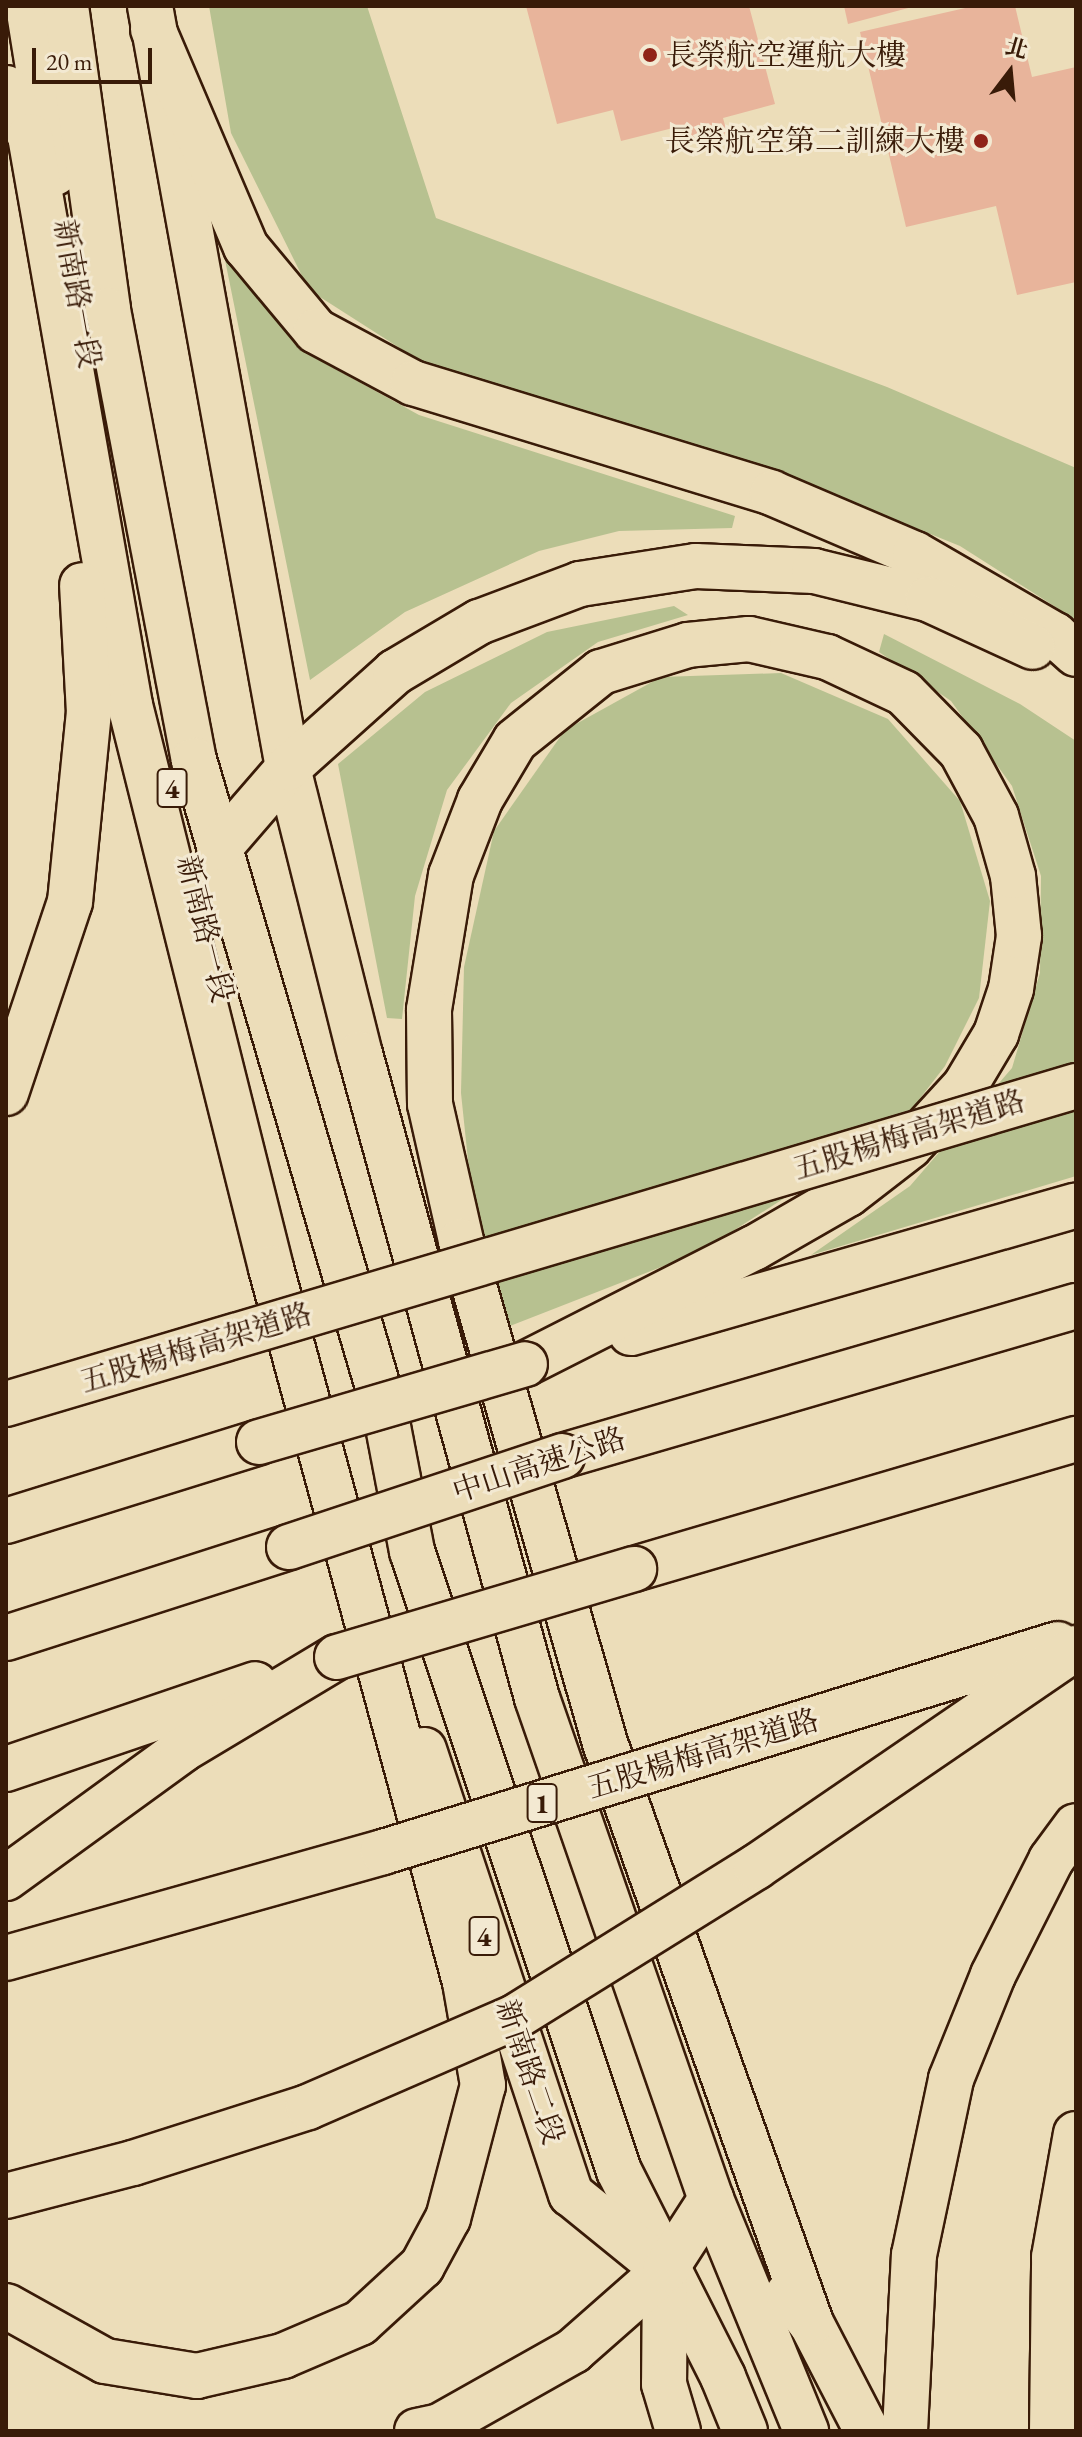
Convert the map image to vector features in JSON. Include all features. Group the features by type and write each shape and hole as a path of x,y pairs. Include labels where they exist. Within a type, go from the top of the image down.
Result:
{"main road":[{"name":"新南路一段","path":"28,6 138,634 197,902 368,1559"},
{"name":"新南路一段","path":"66,6 108,310 194,760 385,1411 412,1551"},
{"path":"151,18 246,247 316,331 413,383 786,499 915,554 1055,635 1076,654"},
{"path":"151,18 288,768 360,1054 537,1698 711,2199 777,2353 806,2431"},
{"path":"6,88 89,645 89,713 70,902 6,1093"},
{"path":"6,88 30,136 130,705 271,1268 465,1982 483,2085 448,2218 422,2266 360,2323 283,2356 197,2376 105,2361 6,2306"},
{"path":"219,848 288,768 356,702 436,645 524,603 637,573 755,566 872,582 928,599 988,631 1076,664"},
{"path":"525,1364 754,1248 848,1194 910,1146 965,1086 996,1034 1011,989 1019,936 1013,876 996,816 961,751 904,693 827,657 749,639 688,645 601,672 515,741 480,800 451,875 429,1010 430,1104 461,1241 605,1743 811,2323 867,2431"},
{"name":"五股楊梅高架道路","path":"6,1404 1076,1086"},
{"path":"6,1521 259,1442 1076,1205"},
{"name":"中山高速公路","path":"6,1638 562,1456 1076,1306"},
{"path":"6,1769 337,1657 1076,1439"},
{"name":"新南路二段","path":"412,1551 619,2171 665,2270"},
{"name":"新南路二段","path":"368,1559 441,1810 571,2194 665,2270"},
{"name":"五股楊梅高架道路","path":"6,1958 383,1852 1076,1638"},
{"path":"6,2196 133,2163 308,2107 515,2017 756,1867 1076,1648"},
{"path":"6,1878 182,1750 337,1657"},
{"path":"905,2431 914,2255 951,2079 993,1975 1051,1860 1076,1826"},
{"path":"1052,2431 1054,2257 1076,2134"},
{"path":"711,2199 811,2323"},
{"path":"417,2431 440,2426 573,2351 665,2270 711,2199"},
{"name":"4","path":"665,2270 723,2377 745,2431"},
{"name":"4","path":"665,2270 664,2384 678,2431"}],"green space":[{"path":"209,6 367,6 436,218 887,387 1076,468 1076,620 960,546 765,467 431,368 309,290 231,133"},
{"path":"224,255 299,349 419,415 735,516 732,528 619,531 539,551 405,612 310,680"},
{"path":"674,606 688,615 598,642 511,703 447,790 415,896 402,1019 387,1018 338,764 425,692 547,632"},
{"path":"884,634 1020,704 1076,741 1076,1176 811,1255 910,1186 1012,1068 1040,973 1041,876 1012,786 951,701 879,652"},
{"path":"781,673 888,719 960,801 990,901 979,998 945,1066 901,1123 702,1251 500,1330 473,1208 461,1093 464,967 494,831 565,730 661,677"}],"building":[{"name":"長榮航空運航大樓","path":"526,6 749,6 775,104 723,118 727,133 677,145 673,128 621,141 613,110 557,124"},
{"path":"844,6 912,6 912,7 848,24"},
{"name":"長榮航空第二訓練大樓","path":"974,6 1015,6 1032,77 1076,67 1076,282 1017,295 996,206 906,227 860,32"}],"place":[{"name":"長榮航空運航大樓","path":"650,55"},
{"name":"長榮航空第二訓練大樓","path":"981,141"}]}
